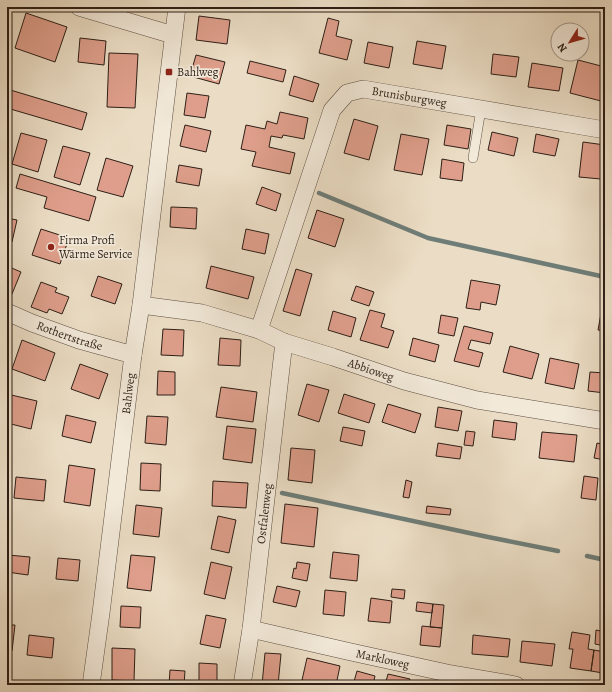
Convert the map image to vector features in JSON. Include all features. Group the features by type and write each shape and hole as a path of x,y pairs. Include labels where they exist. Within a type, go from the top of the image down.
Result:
{"street":[{"path":"79,7 173,35"},
{"name":"Bahlweg","path":"91,685 133,355 141,304 177,7"},
{"name":"Brunisburgweg","path":"259,330 332,110 347,93 363,89 605,130"},
{"name":"Abbioweg","path":"141,304 202,313 259,330 284,342 404,381 477,400 605,421"},
{"name":"Rothertstraße","path":"7,312 79,340 133,355"},
{"name":"Ostfalenweg","path":"242,685 251,629 284,342"},
{"name":"Markloweg","path":"251,629 447,673 516,685"}],"lane":[{"path":"473,158 481,109"}],"building":[{"path":"26,13 67,27 55,62 15,48"},
{"path":"199,16 230,20 227,44 196,40"},
{"path":"328,18 339,21 336,36 352,40 347,60 319,53"},
{"path":"80,38 106,41 104,65 78,62"},
{"path":"417,41 446,46 442,69 413,64"},
{"path":"368,42 393,47 389,68 364,63"},
{"path":"109,53 138,54 135,108 107,107"},
{"path":"493,54 519,57 516,77 491,74"},
{"path":"196,55 225,62 219,84 190,76"},
{"path":"250,61 286,70 283,82 247,73"},
{"path":"578,62 586,62 605,67 605,86 601,101 570,93"},
{"path":"532,63 563,68 559,91 528,87"},
{"path":"294,76 319,84 313,102 289,95"},
{"path":"7,89 87,113 82,130 7,108"},
{"path":"187,93 209,96 205,118 184,115"},
{"path":"280,112 308,118 304,139 283,135 282,138 271,136 269,147 295,153 290,174 252,166 256,152 241,149 246,125 265,129 267,121 277,124"},
{"path":"354,119 378,126 369,160 344,153"},
{"path":"185,125 211,131 206,152 180,146"},
{"path":"447,125 471,129 468,149 444,145"},
{"path":"492,132 518,138 514,156 488,150"},
{"path":"21,133 47,140 38,172 12,164"},
{"path":"401,134 429,139 422,175 394,170"},
{"path":"536,134 559,139 555,156 533,152"},
{"path":"583,142 605,145 601,179 579,177"},
{"path":"63,146 90,153 80,185 54,177"},
{"path":"106,158 133,166 123,197 97,190"},
{"path":"442,159 464,163 462,181 440,178"},
{"path":"179,165 202,169 199,186 176,182"},
{"path":"20,174 96,197 89,221 44,208 47,197 16,188"},
{"path":"262,187 281,194 276,211 256,204"},
{"path":"171,207 197,208 196,229 170,227"},
{"path":"317,210 344,219 335,247 308,238"},
{"path":"7,218 17,220 12,242 7,241"},
{"name":"Firma Profi Wärme Service","path":"41,229 69,238 60,264 32,255"},
{"path":"246,229 269,234 265,254 242,249"},
{"path":"7,266 21,272 12,294 7,292"},
{"path":"211,266 254,277 248,299 206,288"},
{"path":"296,269 312,274 300,316 283,311"},
{"path":"98,276 122,284 115,304 91,296"},
{"path":"471,280 500,285 496,305 481,302 480,310 466,308"},
{"path":"41,282 57,288 55,292 69,297 62,314 49,309 47,313 31,307"},
{"path":"356,286 374,292 369,306 351,300"},
{"path":"602,308 605,309 605,331 598,330"},
{"path":"370,310 385,314 381,327 394,331 388,348 360,340"},
{"path":"333,311 356,318 351,337 328,330"},
{"path":"441,315 458,318 454,336 438,333"},
{"path":"464,326 493,333 490,344 471,340 468,349 483,353 479,367 454,361"},
{"path":"163,329 184,330 183,356 161,355"},
{"path":"220,338 241,340 240,366 218,365"},
{"path":"413,338 439,345 435,362 409,355"},
{"path":"22,340 55,353 45,381 12,369"},
{"path":"510,346 539,354 532,379 503,372"},
{"path":"550,358 579,364 574,389 545,383"},
{"path":"80,364 108,374 99,399 71,389"},
{"path":"158,371 175,372 175,395 157,395"},
{"path":"590,372 605,373 605,393 588,391"},
{"path":"307,384 329,390 319,422 298,415"},
{"path":"221,387 257,392 253,422 216,417"},
{"path":"7,394 37,401 31,429 7,423"},
{"path":"344,394 375,404 369,423 338,413"},
{"path":"388,404 421,414 415,433 382,422"},
{"path":"438,407 462,411 458,431 435,427"},
{"path":"66,415 96,422 91,443 62,436"},
{"path":"147,416 168,417 166,445 145,443"},
{"path":"494,420 517,423 515,440 492,437"},
{"path":"227,426 256,429 252,463 223,459"},
{"path":"343,427 365,431 362,446 340,441"},
{"path":"466,431 475,432 473,446 464,445"},
{"path":"542,432 577,435 574,462 539,458"},
{"path":"438,443 462,447 460,459 436,456"},
{"path":"597,443 605,445 605,460 594,458"},
{"path":"291,448 315,450 312,483 288,480"},
{"path":"141,463 161,464 160,491 140,490"},
{"path":"69,465 95,469 90,506 64,502"},
{"path":"584,476 598,478 596,500 581,498"},
{"path":"16,477 46,480 44,501 14,498"},
{"path":"406,480 412,482 409,498 403,497"},
{"path":"213,481 248,483 246,508 212,506"},
{"path":"285,504 318,508 314,547 281,543"},
{"path":"136,505 162,508 159,537 133,534"},
{"path":"427,506 451,509 450,515 426,513"},
{"path":"218,516 236,520 229,553 211,549"},
{"path":"333,552 359,555 357,581 330,578"},
{"path":"8,555 30,557 28,575 7,572"},
{"path":"131,555 155,557 151,591 127,588"},
{"path":"58,558 80,560 78,581 56,579"},
{"path":"211,562 232,567 225,599 204,594"},
{"path":"297,562 310,564 307,581 292,578"},
{"path":"277,586 300,591 296,607 273,602"},
{"path":"392,589 405,590 404,599 391,597"},
{"path":"325,590 346,592 344,616 323,614"},
{"path":"371,598 392,601 390,623 368,621"},
{"path":"417,602 433,604 432,613 416,611"},
{"path":"433,604 444,605 442,628 430,627"},
{"path":"121,606 141,607 140,628 120,627"},
{"path":"206,615 226,619 220,648 200,644"},
{"path":"7,625 15,625 12,651 7,651"},
{"path":"422,626 442,628 440,647 420,645"},
{"path":"596,630 605,632 605,646 595,644"},
{"path":"572,632 590,635 588,649 594,650 591,671 570,668 573,649 569,649"},
{"path":"29,635 54,638 52,658 27,655"},
{"path":"473,635 510,639 508,657 472,654"},
{"path":"522,641 555,644 552,666 520,662"},
{"path":"112,648 135,649 134,681 112,680"},
{"path":"594,650 605,652 603,673 591,671"},
{"path":"265,653 281,654 278,685 262,685"},
{"path":"307,658 340,666 336,685 316,685 316,683 302,680"},
{"path":"199,663 217,664 217,685 199,685"},
{"path":"170,670 185,671 184,685 169,685"},
{"path":"357,671 375,676 373,685 353,685"},
{"path":"388,674 410,679 409,685 385,685"}],"waterway":[{"path":"319,193 428,238 605,277"},
{"path":"282,493 558,551"},
{"path":"587,556 605,560"}],"place":[{"name":"Bahlweg","path":"169,72"},
{"name":"Firma Profi Wärme Service","path":"51,247"}]}
